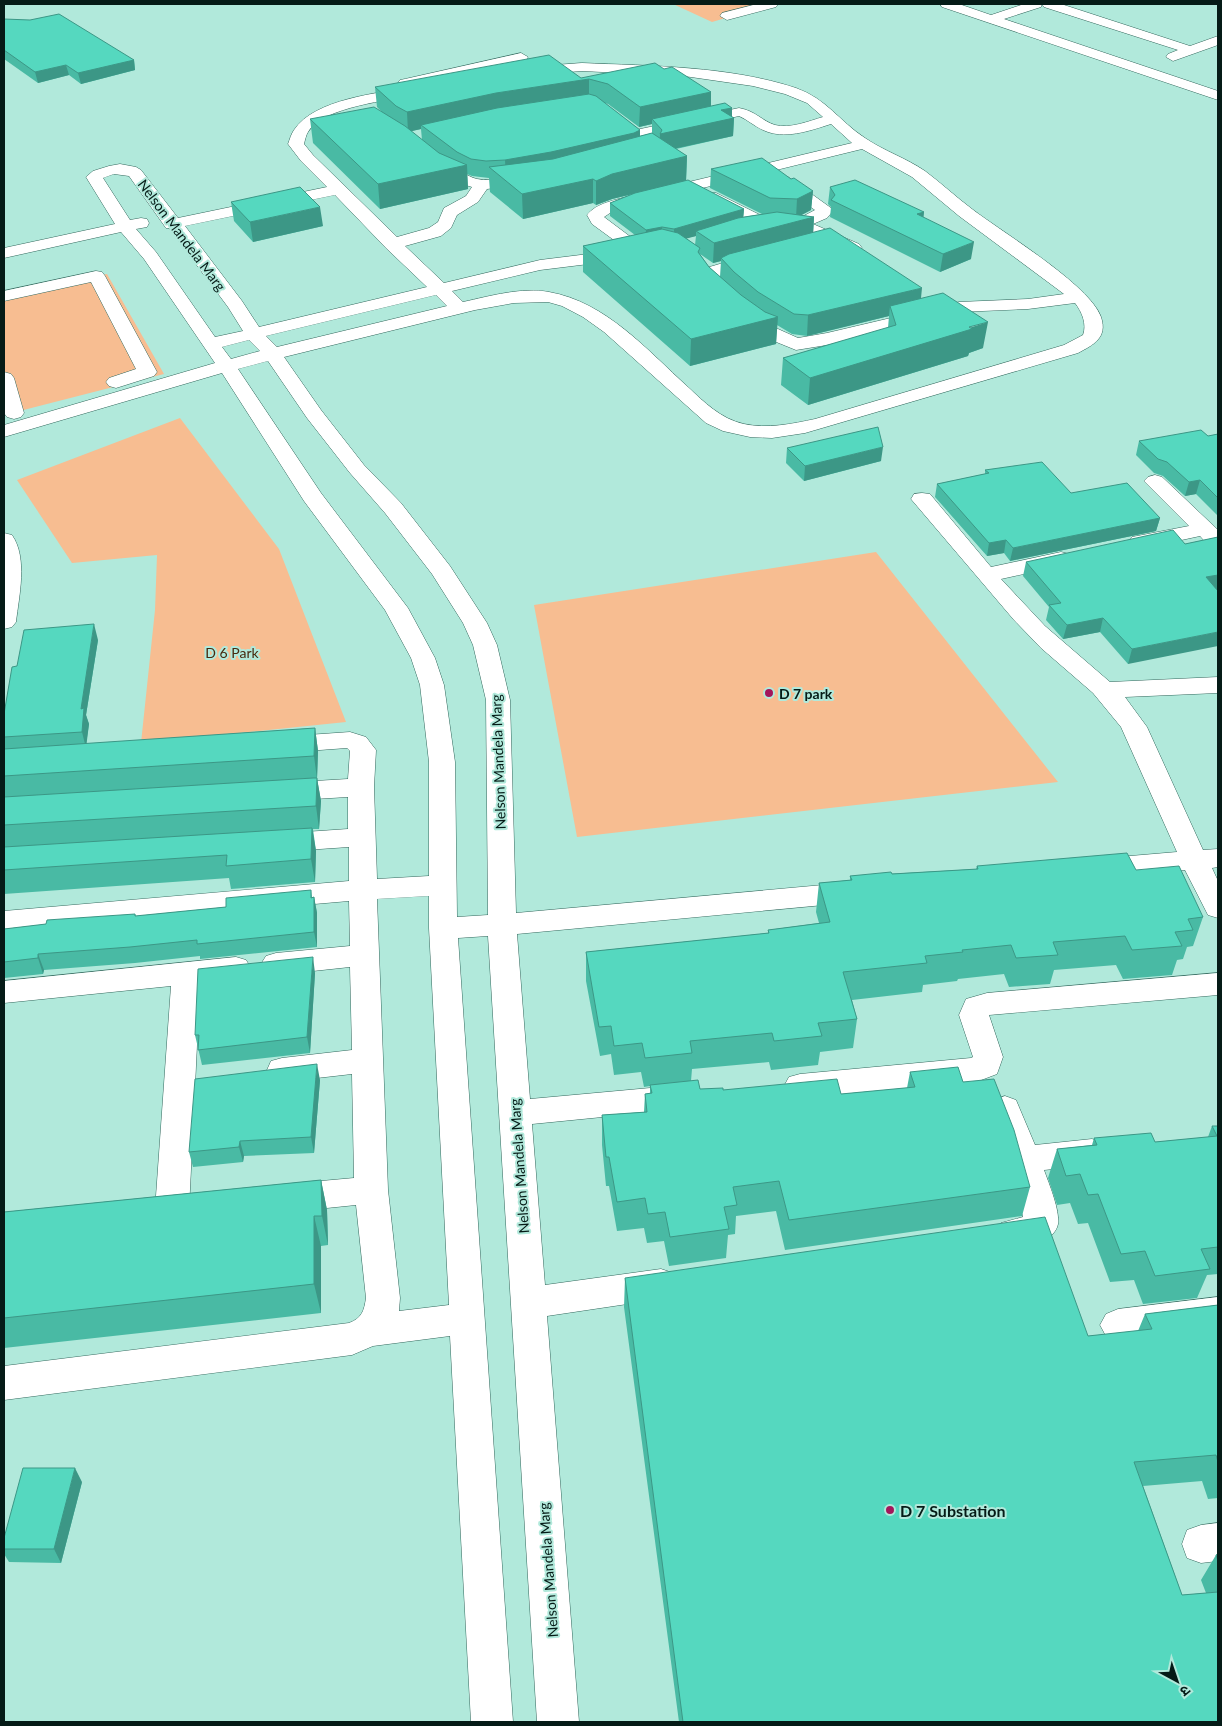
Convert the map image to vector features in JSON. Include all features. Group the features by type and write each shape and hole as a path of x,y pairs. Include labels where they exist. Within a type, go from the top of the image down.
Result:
{"street":[{"path":"728,16 771,4"},
{"path":"947,4 1218,96"},
{"path":"991,19 1036,4"},
{"path":"1049,4 1190,50"},
{"path":"1074,12 1091,6"},
{"path":"1138,69 1218,40"},
{"path":"353,108 371,92 520,57"},
{"path":"210,344 263,343 460,309 524,297 550,297 569,301 621,337 709,416 738,430 763,432 787,430 816,423 1071,350 1091,338 1094,330 1090,313 1079,297 1043,268 965,212 918,174 864,144 818,104 805,97 754,82 684,72 603,67 532,70 353,108 312,120 296,139 296,144 300,151 392,244 460,309"},
{"path":"636,134 739,112 752,115 766,126 780,130 835,119"},
{"path":"622,123 650,144"},
{"path":"4,431 227,366 263,343 437,288 540,265 593,260 647,249 598,220 594,214 636,199 864,144"},
{"path":"426,157 460,179 481,186 501,185 537,178"},
{"path":"764,168 823,208 824,212 798,225"},
{"name":"Nelson Mandela Marg","path":"492,1722 443,928 442,762 432,685 423,658 396,608 312,496 227,366 150,256 126,226 95,175 122,169 130,170 236,305 314,414 357,469 393,508 442,570 466,608 485,645 495,685 500,733 502,925 558,1722"},
{"path":"392,244 424,236 441,228 445,224 450,212 472,198 481,186"},
{"path":"690,186 766,225"},
{"path":"4,253 126,226 338,190"},
{"path":"738,231 766,225 798,225 821,232 866,256"},
{"path":"809,246 835,239"},
{"path":"774,254 705,268 711,283 730,302 771,333 796,344 827,339 959,307 1028,304 1079,297"},
{"path":"4,296 96,276 146,372 9,416 4,378"},
{"path":"920,297 938,311"},
{"path":"1155,481 1211,536"},
{"path":"922,499 986,575 1038,631 1072,664 1105,690 1125,711 1206,859 1218,908"},
{"path":"1119,547 1211,536"},
{"path":"4,540 8,552 10,571 4,622"},
{"path":"986,575 1081,555"},
{"path":"1105,690 1218,685"},
{"path":"252,746 341,740 357,742 363,750 361,787 364,955 371,1190 383,1298 380,1318 370,1332"},
{"path":"262,793 361,787"},
{"path":"253,844 362,837"},
{"path":"1075,871 1206,859"},
{"path":"4,921 363,890 443,885"},
{"path":"443,928 502,925 877,890"},
{"path":"4,992 364,955"},
{"path":"172,1210 195,1080 186,974"},
{"path":"772,1089 976,1070 986,1065 988,1057 974,1015 977,1007 987,1004 1218,984"},
{"path":"259,1072 367,1060"},
{"path":"982,1238 1032,1231 1041,1224 1040,1214 1024,1159 1000,1093"},
{"path":"515,1112 713,1094"},
{"path":"1024,1159 1121,1149"},
{"path":"258,1201 371,1190"},
{"path":"528,1303 689,1280"},
{"path":"1118,1325 1218,1313"},
{"path":"4,1383 352,1339 370,1332 466,1318"}],"green space":[{"path":"673,4 773,4 712,22"},
{"path":"107,274 164,374 4,415 4,295"},
{"name":"D 6 Park","path":"180,418 279,549 346,722 141,743 155,610 157,555 72,563 17,480"},
{"name":"D 7 park","path":"876,552 1058,782 577,837 534,605"}],"building":[{"path":"59,14 134,60 78,73 66,65 35,72 4,50 4,19 30,20"},
{"path":"549,55 581,78 655,63 664,69 672,67 711,92 640,107 608,84 589,79 496,93 407,112 396,106 375,87"},
{"path":"589,94 596,96 640,130 551,152 505,160 486,161 471,159 457,152 421,125 497,108"},
{"path":"725,103 732,108 721,110 734,118 660,134 662,130 652,119"},
{"path":"374,107 405,126 439,153 467,165 378,184 310,119"},
{"path":"652,133 687,156 612,174 596,181 593,179 522,194 489,167 553,159"},
{"path":"762,158 791,179 794,178 813,191 797,199 770,198 711,169"},
{"path":"688,180 744,209 674,229 662,227 646,230 610,203 635,193"},
{"path":"855,180 924,212 917,214 974,242 943,254 831,200 835,195 830,187"},
{"path":"300,187 320,207 250,222 231,202"},
{"path":"777,212 814,217 714,243 696,231 738,218"},
{"path":"830,228 922,288 808,315 794,314 758,292 734,272 721,258 729,254"},
{"path":"662,229 678,233 700,248 698,252 709,267 741,295 765,312 778,317 691,339 583,246"},
{"path":"943,293 988,322 969,327 972,329 810,378 783,358 896,325 890,306"},
{"path":"878,427 883,447 805,466 787,448"},
{"path":"1201,430 1208,436 1218,434 1218,498 1200,480 1189,482 1167,462 1158,459 1139,441"},
{"path":"1042,462 1071,493 1127,483 1160,518 1013,548 1006,540 989,543 937,484 989,473 985,470"},
{"path":"1173,530 1185,544 1218,537 1218,575 1206,577 1218,591 1218,632 1132,649 1103,618 1067,625 1049,605 1061,603 1026,562"},
{"path":"94,624 81,709 84,708 82,732 4,737 4,714 12,667 17,666 24,630"},
{"path":"315,728 314,756 4,776 4,749"},
{"path":"317,778 316,806 4,825 4,797"},
{"path":"312,828 311,859 226,866 227,855 4,870 4,847"},
{"path":"1127,853 1136,870 1179,866 1203,917 1188,919 1193,930 1175,932 1182,946 1132,950 1125,936 1053,942 1058,955 1016,958 1011,945 925,956 927,963 843,972 857,1019 818,1023 822,1036 774,1041 772,1033 690,1041 692,1053 645,1058 642,1043 614,1046 611,1026 599,1027 586,952 769,933 768,930 830,922 819,883 852,880 850,876 891,872 892,874 978,869 977,866"},
{"path":"311,890 311,898 314,897 314,932 197,944 197,940 38,954 38,958 4,962 4,929 46,924 47,920 135,914 135,916 226,907 226,898"},
{"path":"313,957 307,1037 198,1050 199,1035 195,1035 198,969"},
{"path":"317,1064 311,1137 240,1141 239,1147 189,1152 195,1079"},
{"path":"958,1067 963,1082 994,1079 1014,1130 1030,1187 789,1220 779,1181 733,1187 737,1205 724,1207 729,1229 670,1237 665,1212 648,1214 645,1198 617,1202 609,1157 606,1157 602,1115 647,1112 645,1094 652,1093 650,1085 698,1080 700,1089 723,1088 723,1090 837,1079 841,1094 915,1087 910,1072"},
{"path":"1212,1126 1218,1126 1218,1247 1201,1249 1210,1269 1155,1276 1145,1251 1121,1254 1098,1194 1088,1195 1080,1174 1066,1176 1057,1149 1097,1145 1094,1138 1151,1133 1155,1142 1217,1136"},
{"path":"321,1180 322,1216 314,1216 314,1284 4,1318 4,1212"},
{"name":"D 7 Substation","path":"1045,1217 1088,1336 1152,1329 1145,1314 1218,1305 1218,1462 1216,1455 1134,1462 1182,1595 1218,1592 1218,1722 683,1722 625,1278"},
{"path":"23,1468 75,1468 54,1549 4,1549 4,1538"}],"place":[{"name":"D 7 park","path":"769,693"},
{"name":"D 7 Substation","path":"890,1510"}]}
